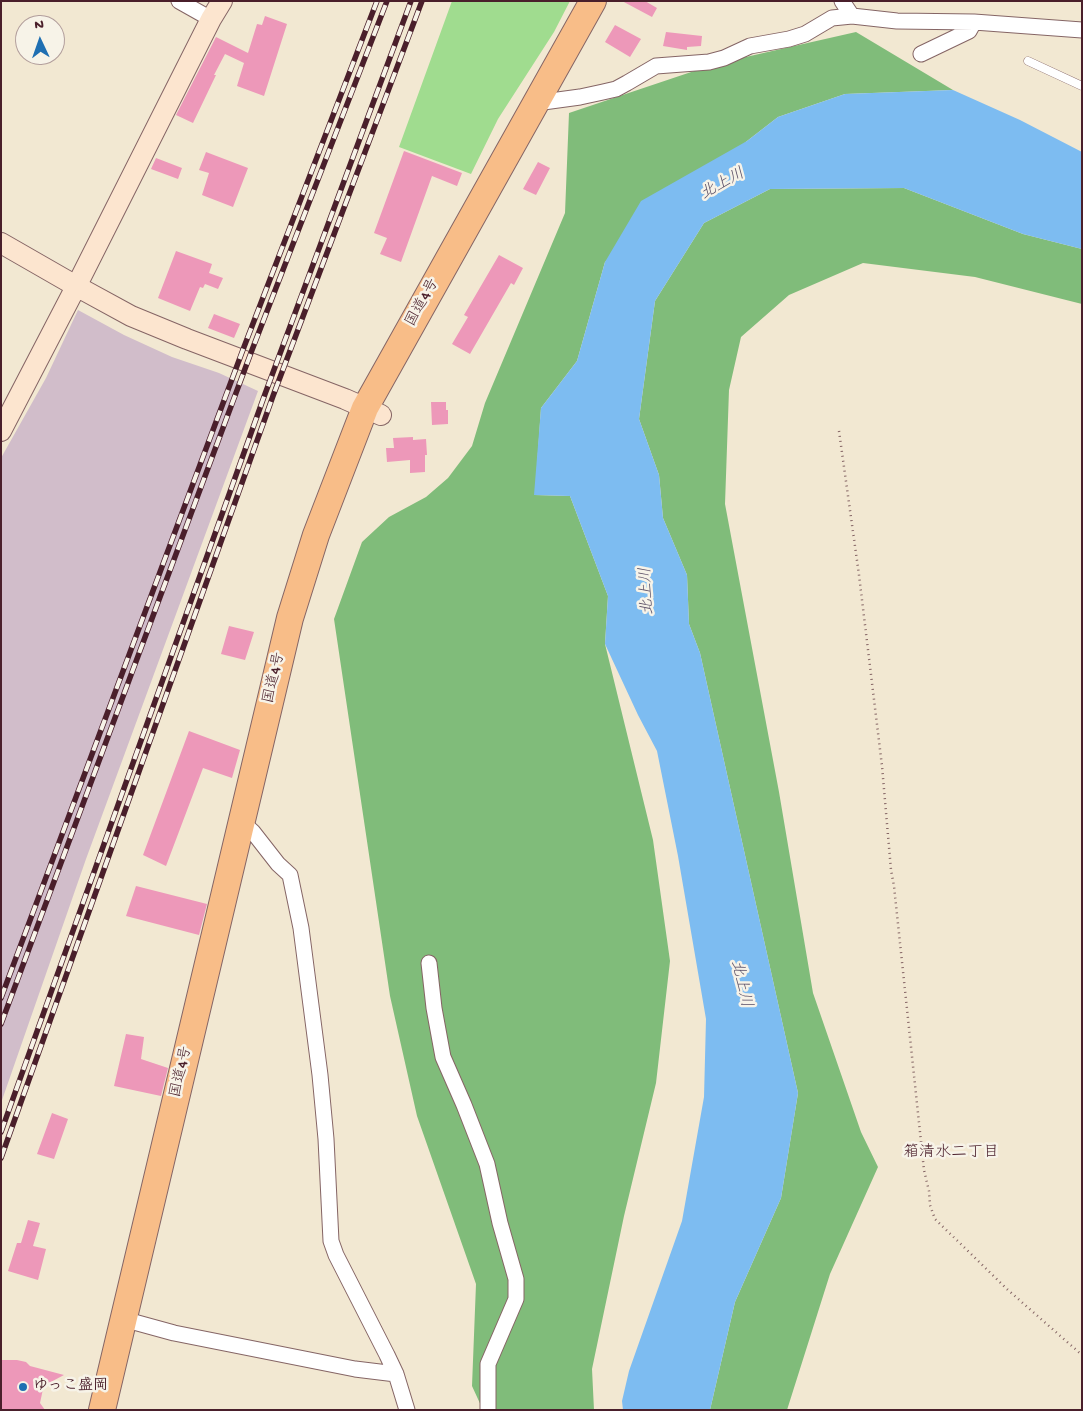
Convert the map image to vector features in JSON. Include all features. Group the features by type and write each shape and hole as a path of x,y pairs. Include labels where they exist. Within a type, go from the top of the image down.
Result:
{"highway":[{"name":"国道4号","path":"120,1410 132,1322 247,826 290,618 316,535 373,412 545,101 593,1"},
{"name":"国道4号","path":"545,101 609,1"},
{"name":"国道4号","path":"102,1410 132,1322"}],"street":[{"path":"179,1 211,19"},
{"path":"1,431 211,19 222,1"},
{"path":"842,1 852,16"},
{"path":"545,101 580,97 616,88 656,66 709,62 724,58 750,46 805,34 832,18 852,16 897,21 974,22 1082,30"},
{"path":"922,54 969,31 974,22"},
{"path":"1,243 131,316 345,399 373,412"},
{"path":"247,826 278,864 290,875 301,928 320,1075 326,1139 331,1241 336,1255 396,1374 407,1410"},
{"path":"429,963 434,1008 443,1057 487,1164 500,1223 516,1279 516,1299 488,1364 488,1410"},
{"path":"132,1322 222,1343 356,1369 396,1374"}],"lane":[{"path":"1028,61 1082,86"}],"path":[{"path":"839,431 859,575 924,1170 930,1205 935,1219 942,1226 1008,1290 1082,1355"}],"shaded area":[{"path":"78,310 124,335 172,357 219,373 258,391 86,859 1,1103 1,458 46,378"}],"green space":[{"path":"452,1 570,1 554,32 498,119 471,174 399,147"},
{"path":"856,32 953,90 845,94 778,117 747,141 605,262 577,361 541,408 535,495 570,496 608,596 605,644 653,840 670,961 656,1083 624,1216 592,1369 594,1410 483,1410 472,1386 476,1284 417,1116 390,996 334,619 362,542 389,517 426,497 448,478 472,446 485,403 565,213 569,113 715,64"},
{"path":"904,188 1023,234 1082,249 1082,304 975,277 863,263 789,295 741,337 729,390 725,504 779,792 813,993 861,1132 878,1167 830,1274 787,1410 710,1410 735,1302 781,1198 798,1093 700,653 689,624 687,575 663,518 659,475 639,419 655,301 704,223 770,189"}],"water":[{"name":"北上川","path":"953,90 1020,120 1082,152 1082,249 1023,234 904,188 770,189 704,223 655,301 639,419 659,475 663,518 687,575 689,624 700,653 798,1093 781,1198 735,1302 710,1410 623,1410 622,1401 629,1371 682,1221 704,1097 706,1019 678,856 657,751 605,644 608,596 570,496 534,495 541,408 577,361 605,262 641,201 747,141 778,117 845,94"}],"building":[{"path":"622,1 645,1 657,8 652,17"},
{"path":"265,16 287,24 264,96 237,86 244,63 225,54 193,123 176,115 216,37 248,53 257,24 262,25"},
{"path":"615,25 641,39 630,57 605,42"},
{"path":"666,32 702,36 701,46 687,47 687,50 663,46"},
{"path":"404,151 462,173 457,186 432,176 401,262 380,254 387,238 374,233"},
{"path":"206,152 248,168 233,207 202,195 209,173 199,170"},
{"path":"156,158 182,168 178,179 151,169"},
{"path":"538,162 550,168 536,195 523,189"},
{"path":"176,251 212,264 209,273 223,278 218,289 205,284 203,288 200,287 190,311 158,298"},
{"path":"499,255 523,268 514,285 511,283 470,354 452,344 468,317 464,315"},
{"path":"214,314 240,324 234,338 208,328"},
{"path":"431,402 446,402 448,424 432,425"},
{"path":"413,437 413,440 426,439 425,472 410,473 410,460 387,462 386,448 394,448 393,438"},
{"path":"229,626 254,632 245,660 221,654"},
{"path":"189,731 240,750 232,778 203,768 166,866 143,855"},
{"path":"136,886 207,904 199,935 126,916"},
{"path":"126,1034 144,1037 141,1059 168,1068 161,1096 114,1086"},
{"path":"52,1113 68,1119 54,1159 37,1154"},
{"path":"28,1220 40,1223 33,1246 46,1249 38,1280 8,1271 17,1243 21,1243"},
{"name":"ゆっこ盛岡","path":"1,1360 26,1362 30,1366 64,1375 47,1384 43,1389 40,1403 45,1410 1,1410"}],"railway":[{"path":"1,998 244,347 377,1"},
{"path":"1,1024 252,350 387,1"},
{"path":"1,1132 265,394 411,1"},
{"path":"1,1158 273,396 422,1"}],"place":[{"name":"ゆっこ盛岡","path":"23,1387"}],"district":[{"name":"箱清水二丁目","path":"951,1154"}]}
